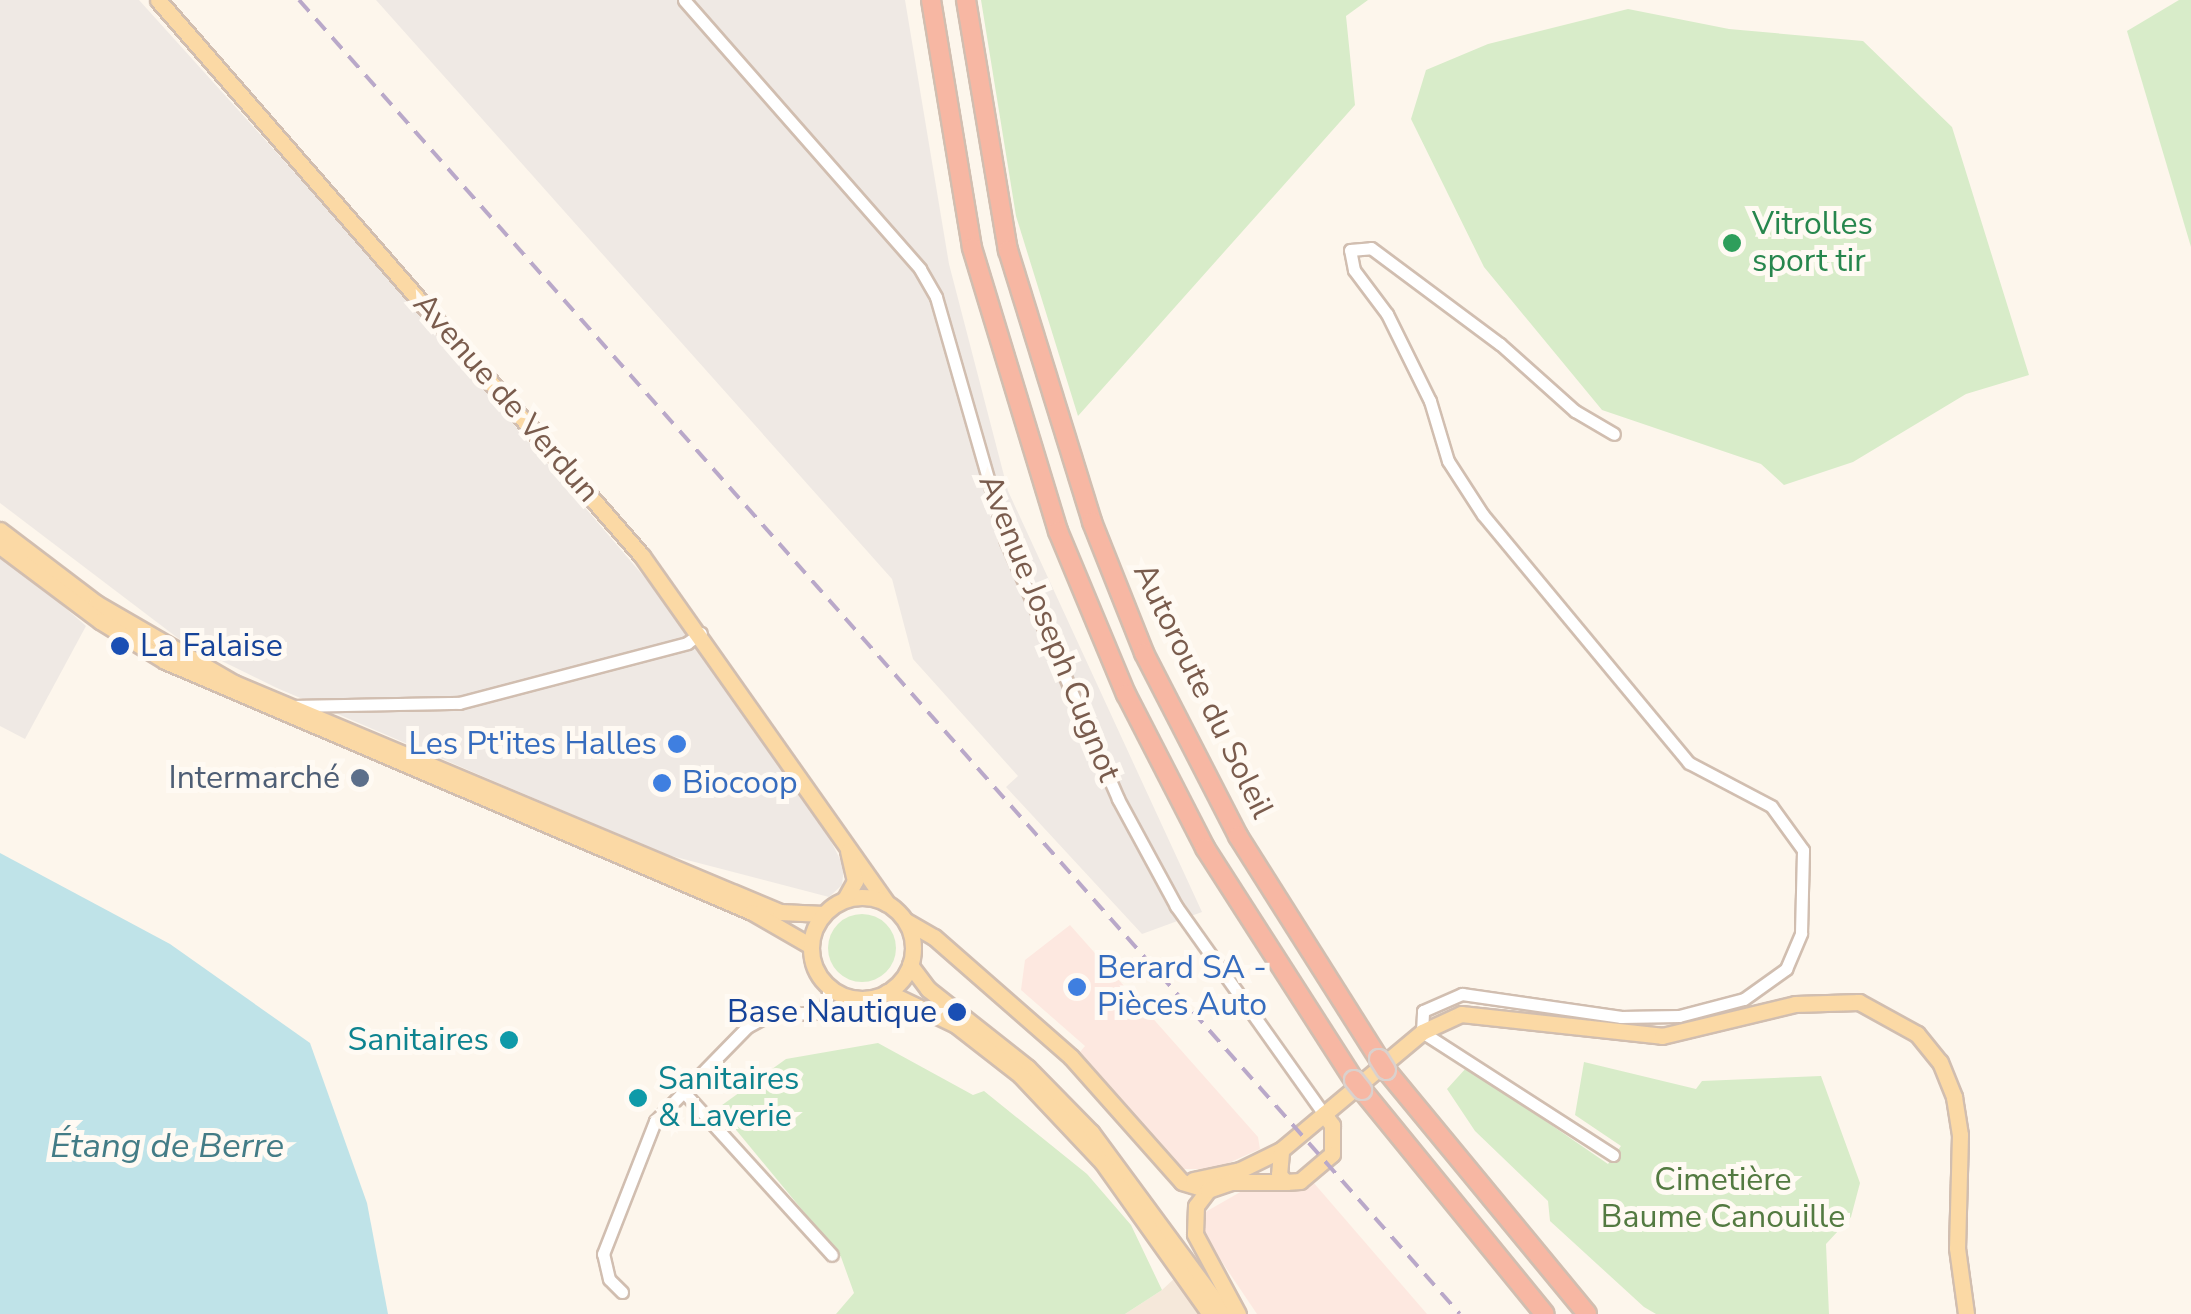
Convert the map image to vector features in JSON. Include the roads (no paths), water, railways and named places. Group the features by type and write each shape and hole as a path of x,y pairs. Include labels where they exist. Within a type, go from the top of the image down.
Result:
{"highway":[{"name":"Autoroute du Soleil","path":"932,0 972,248 1058,531 1126,694 1205,848 1358,1085 1546,1314"},
{"name":"Autoroute du Soleil","path":"966,0 1008,250 1092,522 1144,652 1238,836 1382,1064 1586,1314"}],"main road":[{"name":"Avenue de Verdun","path":"158,0 568,469 701,633 830,816"},
{"path":"0,530 72,588 158,643 293,706 780,912 824,914"},
{"path":"0,546 100,622 165,661 752,912 811,946 829,987 854,998 888,992 956,1025 1020,1076 1102,1162 1210,1314"},
{"path":"811,946 824,914 845,899 855,871 830,816"},
{"path":"830,816 887,903 906,922 934,937 1071,1057 1175,1175 1208,1190"},
{"path":"845,899 887,903"},
{"path":"888,992 910,965 914,946 906,922"},
{"path":"914,946 934,937"},
{"path":"910,965 928,989 1028,1068 1110,1154 1224,1314"},
{"path":"1175,1175 1208,1180 1280,1150 1440,1020 1488,1012 1662,1036 1826,999 1890,1014 1940,1062 1954,1097 1960,1135 1956,1248 1966,1314"},
{"path":"1238,1314 1195,1234 1196,1206 1208,1190 1246,1178 1286,1182 1313,1173 1332,1154 1332,1125 1324,1114"},
{"path":"1280,1150 1276,1169 1286,1182"}],"street":[{"name":"Avenue Joseph Cugnot","path":"684,0 920,269 936,297 1006,542 1118,799 1176,906 1324,1114"},
{"path":"1614,434 1575,411 1515,356 1371,248 1350,250 1354,270 1387,314 1430,401 1448,461 1483,515 1689,764 1771,806 1790,826 1803,850 1801,934 1777,980 1728,1003 1680,1016 1621,1017 1462,994 1423,1011 1422,1032 1614,1155"},
{"path":"293,706 459,703 687,643 701,633"},
{"path":"825,1012 829,987"},
{"path":"622,1292 609,1279 603,1254 655,1121 682,1089 747,1027 767,1016 825,1012 854,998"},
{"path":"682,1089 832,1255"}],"water":[{"name":"Étang de Berre","path":"0,853 170,944 310,1043 367,1203 388,1314 0,1314"}],"railway":[{"path":"299,0 1460,1314"}],"place":[{"name":"Vitrolles sport tir","path":"1732,243"},
{"name":"La Falaise","path":"120,646"},
{"name":"Les Pt'ites Halles","path":"677,744"},
{"name":"Intermarché","path":"360,778"},
{"name":"Biocoop","path":"662,783"},
{"name":"Berard SA - Pièces Auto","path":"1077,987"},
{"name":"Base Nautique","path":"957,1012"},
{"name":"Sanitaires","path":"509,1040"},
{"name":"Sanitaires & Laverie","path":"638,1098"}],"park label":[{"name":"Cimetière Baume Canouille","path":"1723,1200"}]}
